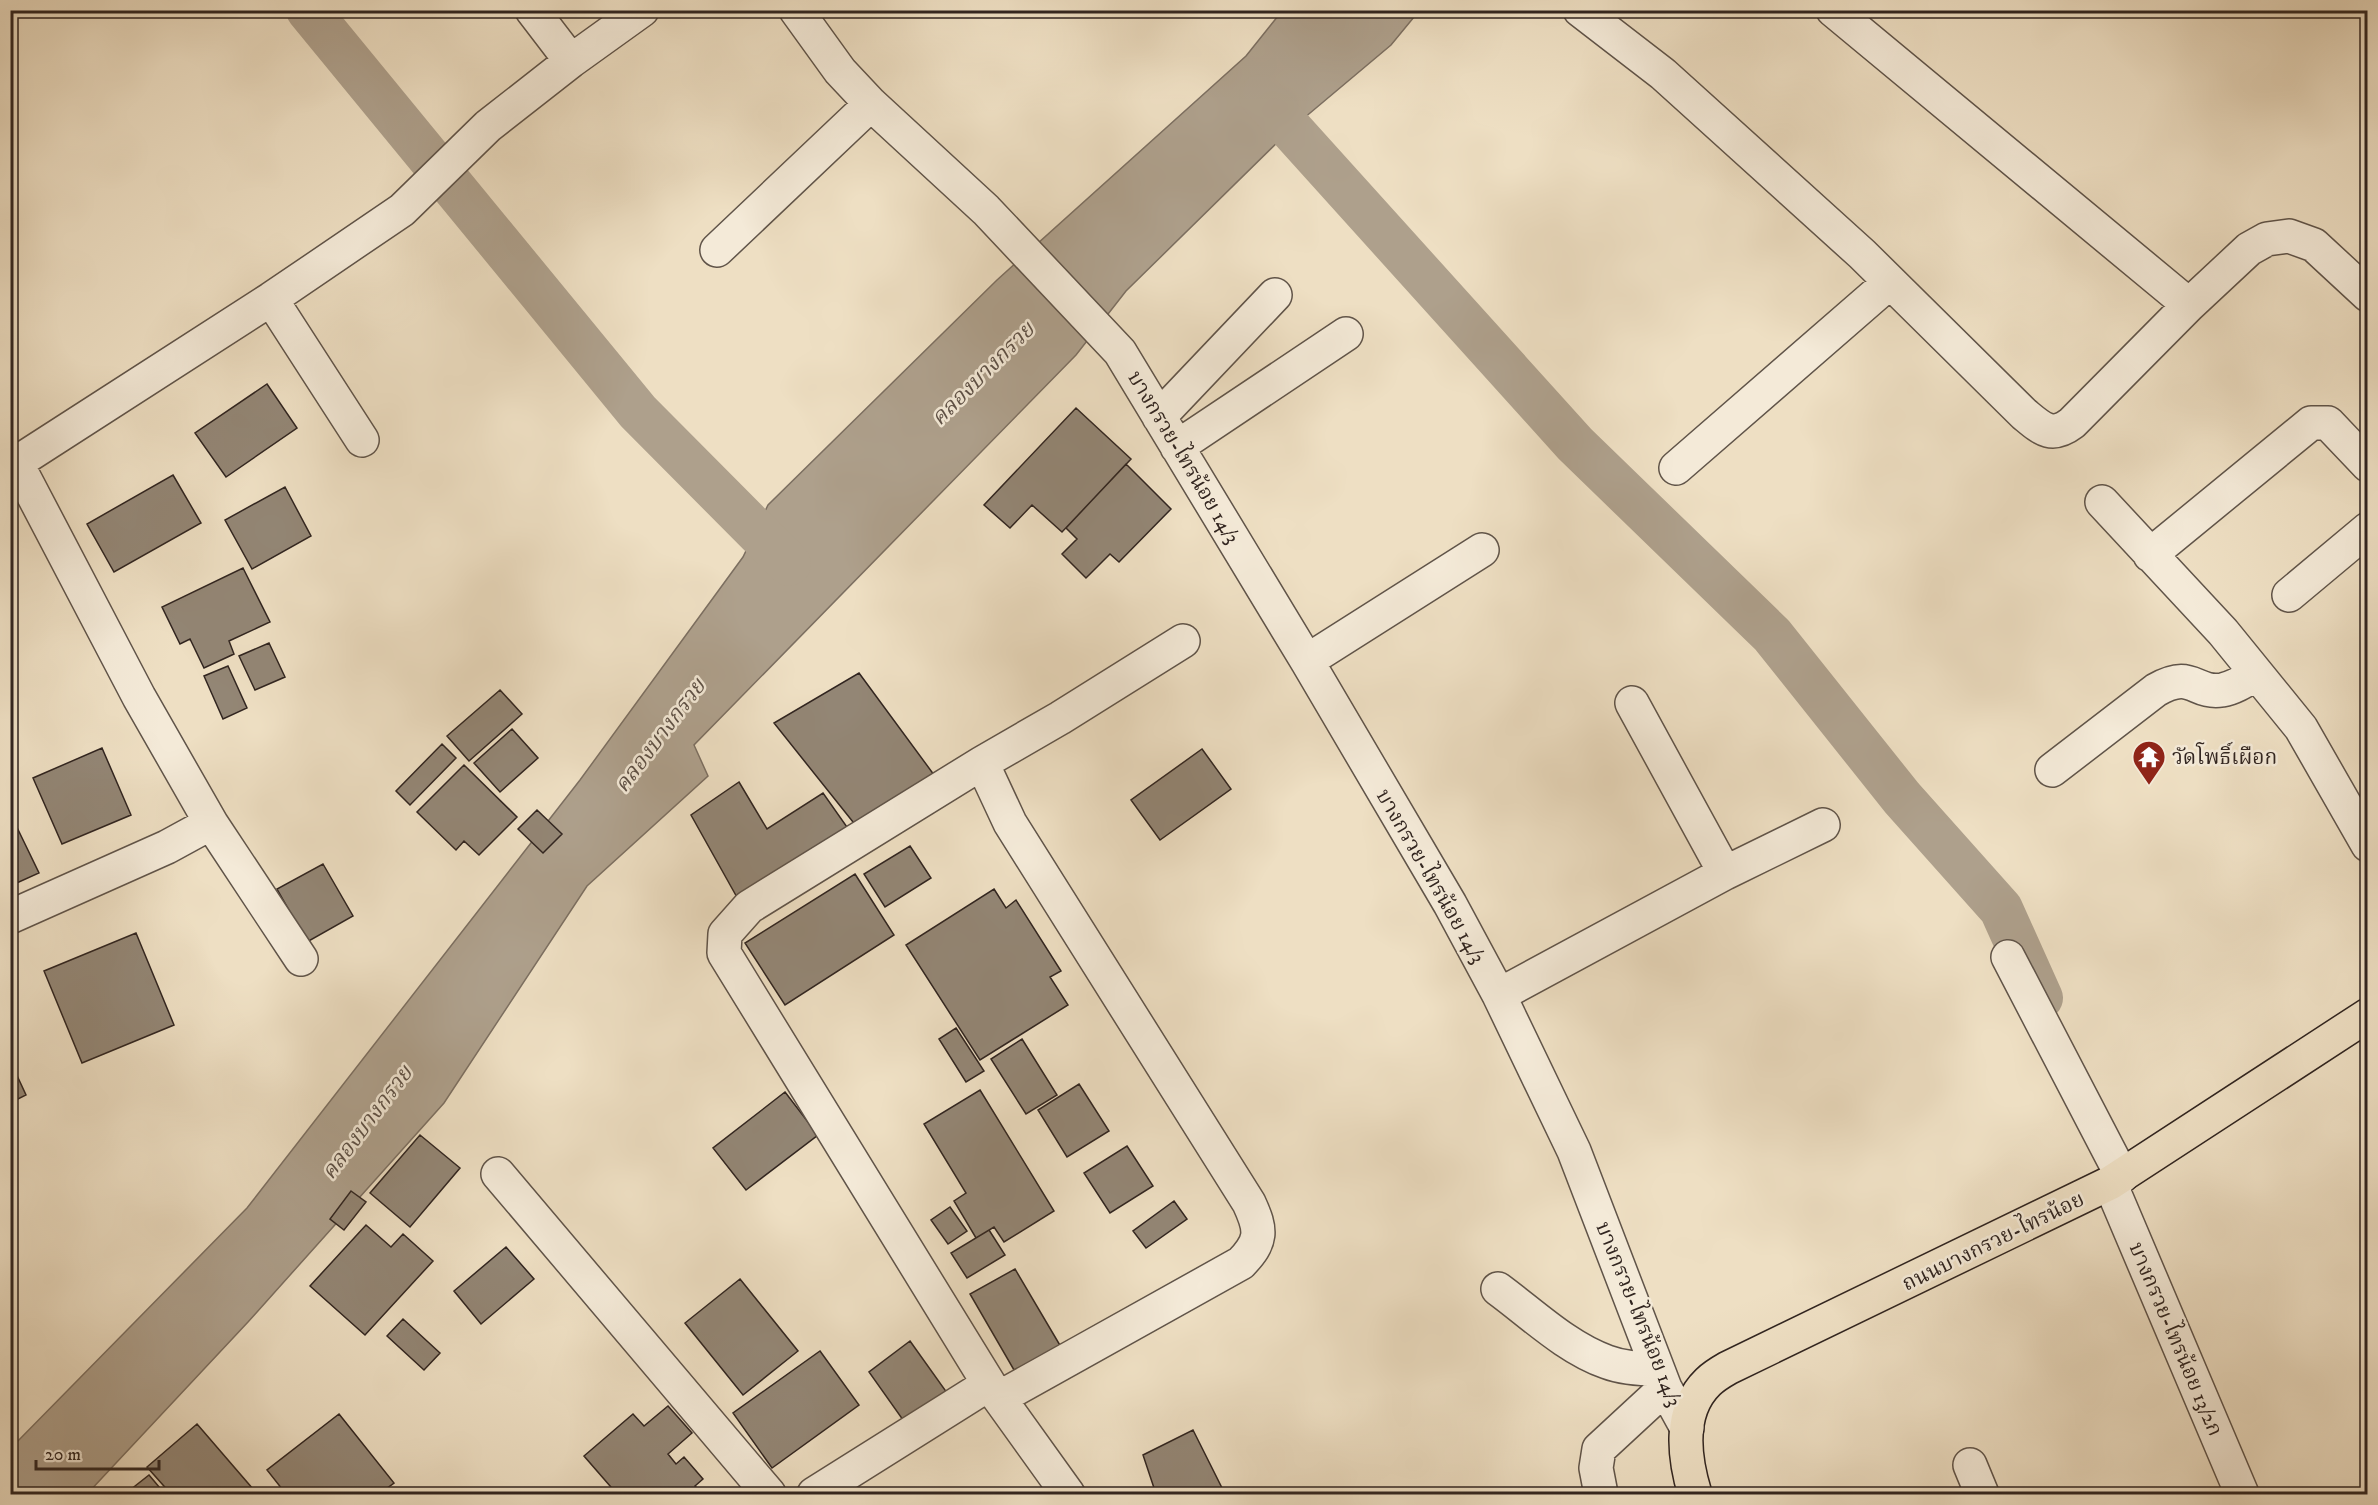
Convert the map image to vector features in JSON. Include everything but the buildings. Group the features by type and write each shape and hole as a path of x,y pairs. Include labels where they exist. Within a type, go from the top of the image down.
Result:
{"main road":[{"name":"ถนนบางกรวย-ไทรน้อย","path":"1695,1494 1686,1456 1687,1428 1691,1407 1709,1380 1728,1368 2116,1179 2367,1015"}],"street":[{"path":"532,10 571,61"},
{"path":"301,959 211,823 14,466 271,299 402,210 488,126 571,61 642,10"},
{"name":"บางกรวย-ไทรน้อย 14/3","path":"796,10 840,70 871,104 986,210 1119,352 1307,661 1450,904 1499,995 1574,1151 1661,1379 1687,1428"},
{"path":"1580,10 1663,74 1862,254 2024,414 2044,430 2053,432 2066,428 2072,423 2189,305 2249,249 2267,239 2289,236 2314,245 2367,295"},
{"path":"1833,10 2189,305"},
{"path":"717,250 871,104"},
{"path":"1676,468 1890,282"},
{"path":"1159,417 1275,295"},
{"path":"271,299 362,440"},
{"path":"1177,447 1346,334"},
{"path":"2150,555 2311,423 2328,423 2367,465"},
{"path":"2102,502 2223,632 2301,728 2367,845"},
{"path":"2289,595 2367,529"},
{"path":"1307,661 1482,550"},
{"path":"1068,1494 994,1391 724,953 725,934 749,907 1183,641"},
{"path":"2052,770 2156,690 2170,682 2186,680 2211,690 2222,690 2256,674"},
{"path":"1632,704 1725,873"},
{"path":"814,1494 994,1391 1241,1263 1255,1248 1258,1234 1257,1219 1249,1203 1010,823 982,763"},
{"path":"10,917 167,846 211,823"},
{"path":"1499,995 1725,873 1823,825"},
{"name":"บางกรวย-ไทรน้อย 13/2ก","path":"2008,957 2116,1179 2242,1494"},
{"path":"498,1174 769,1494"},
{"path":"1498,1289 1568,1342 1606,1362 1634,1368 1661,1379 1599,1449 1596,1468 1600,1494"}],"water":[{"name":"คลองบางกรวย","path":"1282,11 1419,11 1391,45 1291,129 1126,291 1076,355 694,745 708,776 587,886 444,1103 248,1322 87,1494 11,1494 11,1448 247,1208 580,780 743,557 768,505 997,280 1246,56"}],"waterway":[{"path":"308,10 638,412 789,564"},
{"path":"1261,96 1575,444 1772,635 1902,798 2001,909 2041,998"}],"place":[{"name":"วัดโพธิ์เผือก","path":"2149,786"}]}
